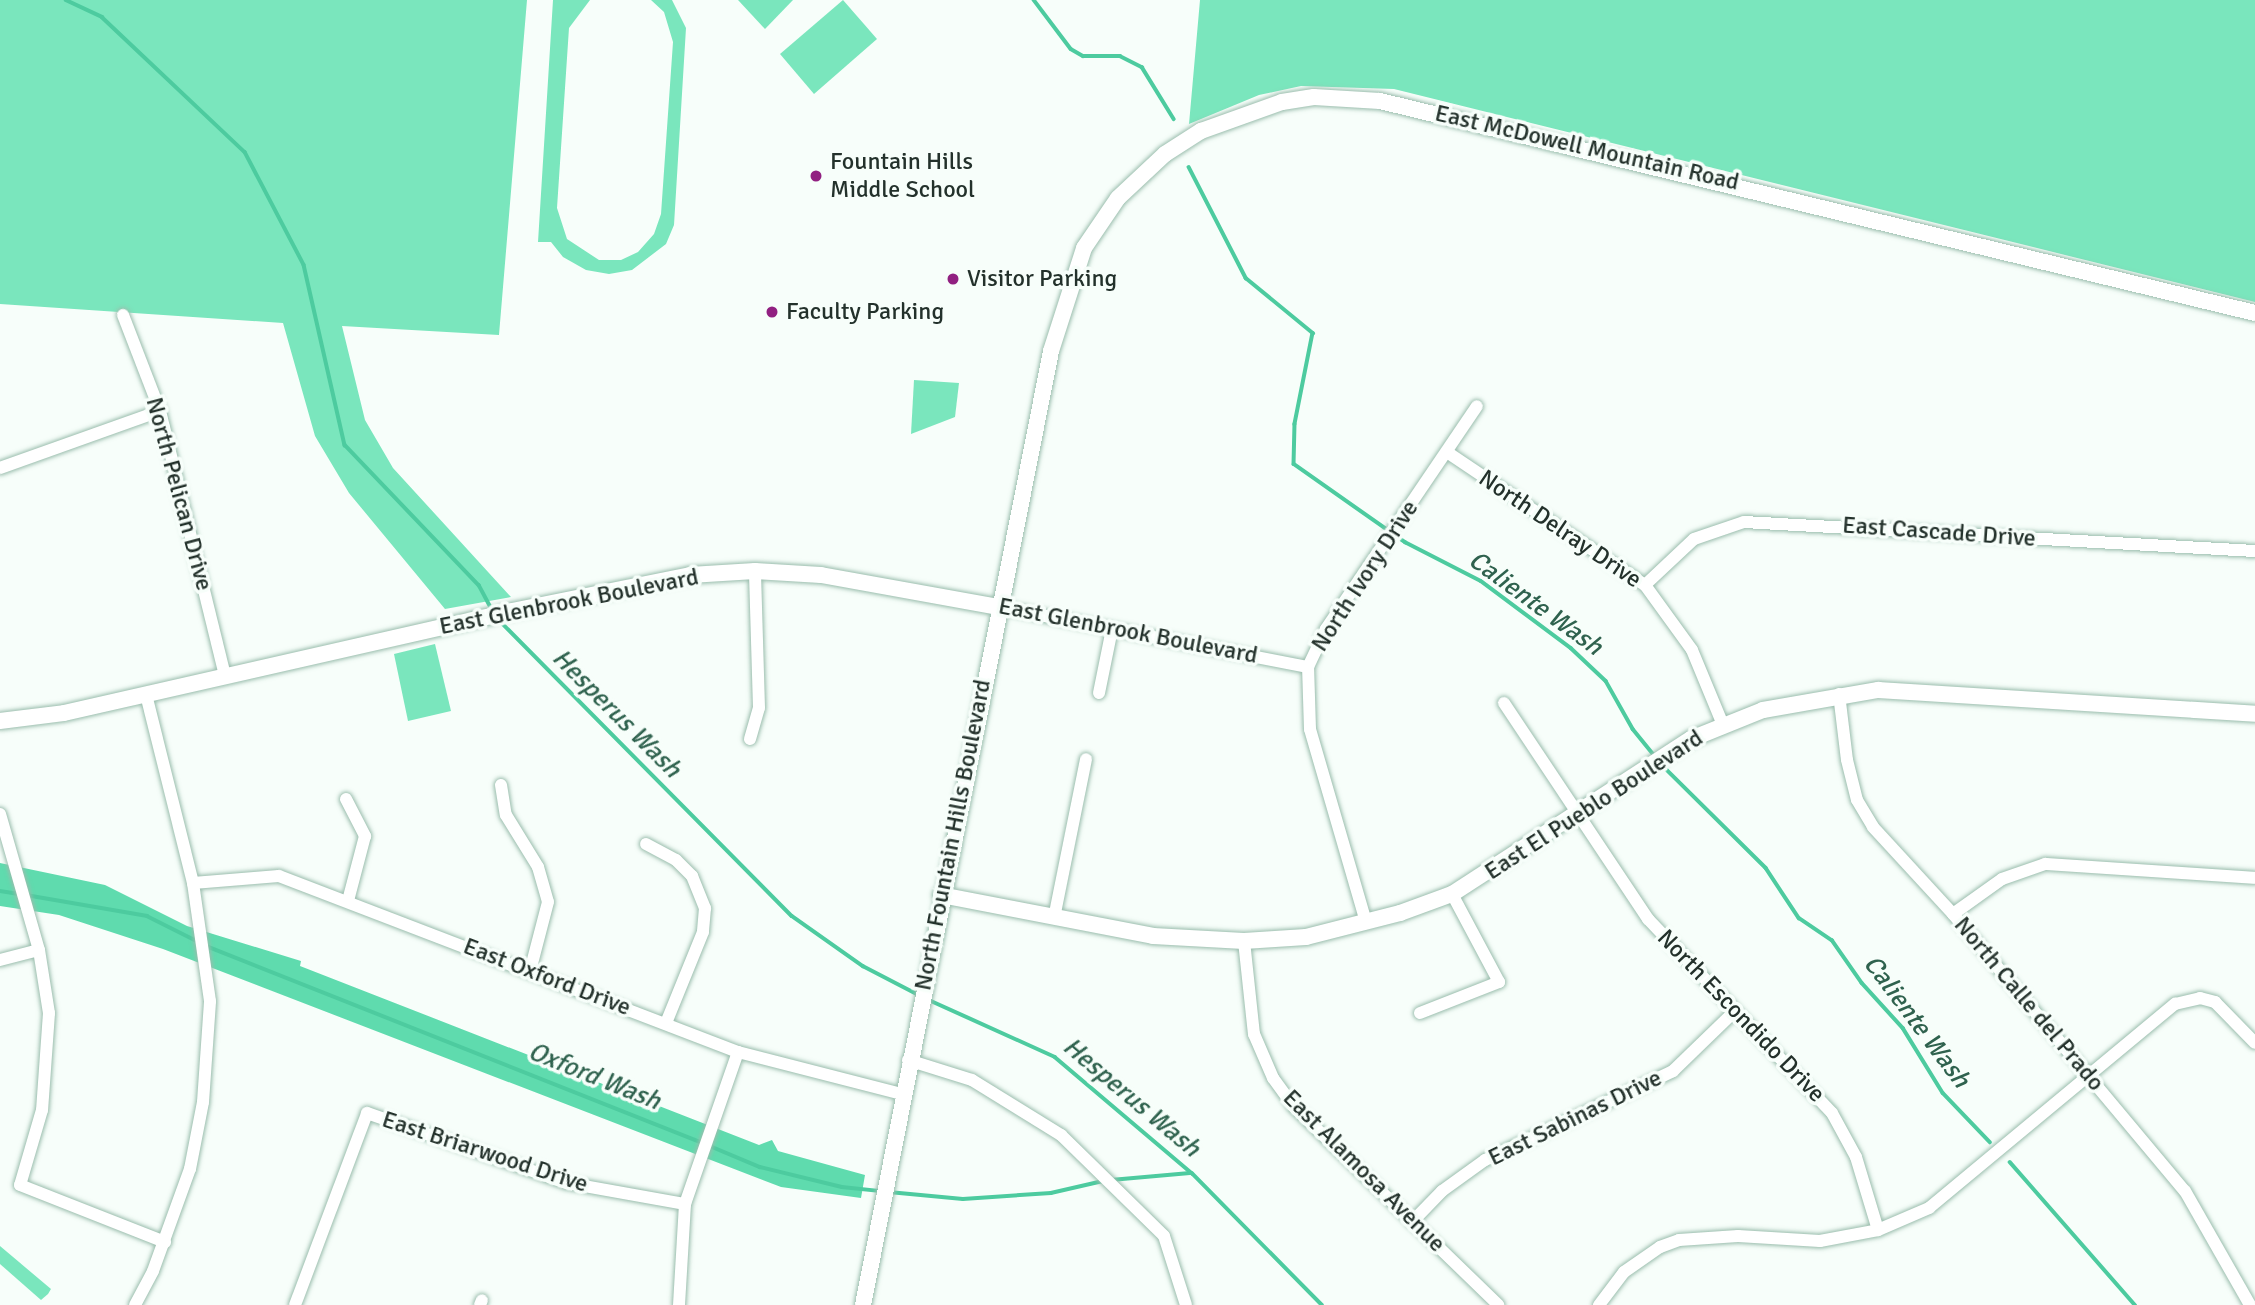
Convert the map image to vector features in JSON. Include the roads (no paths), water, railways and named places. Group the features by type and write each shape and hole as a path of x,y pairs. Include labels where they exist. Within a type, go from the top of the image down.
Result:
{"street":[{"name":"East McDowell Mountain Road","path":"1048,366 1084,248 1132,183 1200,131 1282,102 1314,97 1413,107 2255,313"},
{"name":"North Pelican Drive","path":"123,315 160,411 225,677"},
{"name":"North Fountain Hills Boulevard","path":"863,1305 908,1060 1048,366"},
{"name":"North Ivory Drive","path":"1366,922 1310,729 1308,667 1326,629 1477,406"},
{"path":"0,468 160,411"},
{"name":"North Delray Drive","path":"1447,453 1645,585 1692,650 1723,725"},
{"name":"East Cascade Drive","path":"1645,585 1694,540 1744,522 2255,551"},
{"path":"750,739 759,708 755,570"},
{"name":"East Glenbrook Boulevard","path":"0,721 64,713 608,590 690,575 755,570 895,585 1308,667"},
{"path":"1099,693 1112,629"},
{"name":"East El Pueblo Boulevard","path":"941,895 1153,936 1244,941 1306,937 1366,922 1452,894 1577,816 1691,739 1763,710 1839,694 1920,692 2255,715"},
{"name":"North Calle del Prado","path":"1839,694 1847,760 1857,800 1873,827 1953,914 2185,1191 2250,1305"},
{"path":"135,1305 165,1242 190,1169 208,1059 210,1001 193,883 146,695"},
{"name":"North Escondido Drive","path":"1504,703 1648,919 1832,1113 1856,1157 1878,1230"},
{"path":"1054,918 1086,759"},
{"path":"500,785 506,815 538,867 548,902 530,971"},
{"path":"346,799 365,836 348,901"},
{"path":"0,814 39,950 50,1013 46,1085 20,1185 165,1242"},
{"path":"646,844 676,860 692,876 705,908 704,932 666,1023"},
{"path":"1953,914 1993,883 2045,864 2255,878"},
{"name":"East Oxford Drive","path":"193,883 279,876 738,1052 902,1094"},
{"path":"1420,1013 1499,982 1452,894"},
{"name":"East Alamosa Avenue","path":"1244,941 1254,1034 1271,1075 1293,1106 1498,1305"},
{"path":"0,960 39,950"},
{"path":"1600,1305 1624,1272 1660,1247 1679,1240 1738,1236 1820,1241 1878,1230 1929,1208 2175,1004 2200,998 2225,1008 2255,1043"},
{"name":"East Sabinas Drive","path":"1412,1222 1443,1191 1485,1160 1673,1071 1735,1011"},
{"path":"679,1305 685,1204 738,1052"},
{"path":"908,1060 972,1080 1060,1135 1164,1236 1186,1305"},
{"name":"East Briarwood Drive","path":"295,1305 367,1113 567,1183 685,1204"}],"waterway":[{"name":"Hesperus Wash","path":"66,0 102,17 245,152 304,265 345,445 479,585 493,611"},
{"name":"Caliente Wash","path":"1034,0 1071,49 1083,56 1120,56 1142,67 1174,119"},
{"name":"Caliente Wash","path":"1189,167 1246,278 1313,333 1295,424 1294,464 1405,542 1481,581 1571,648 1606,681 1633,729 1655,756"},
{"name":"Hesperus Wash","path":"499,620 792,916 863,966 919,995"},
{"name":"Caliente Wash","path":"1662,765 1766,868 1799,918 1832,940 1862,983 1903,1028 1943,1093 1990,1142"},
{"name":"Oxford Wash","path":"0,891 19,894"},
{"name":"Oxford Wash","path":"26,895 147,916 199,942"},
{"name":"Oxford Wash","path":"206,946 703,1143"},
{"name":"Hesperus Wash","path":"929,1000 1055,1057 1192,1173 1322,1305"},
{"name":"Oxford Wash","path":"710,1146 760,1167 842,1187 881,1191"},
{"name":"Caliente Wash","path":"2010,1162 2135,1305"},
{"name":"Oxford Wash","path":"1111,1180 1190,1173"},
{"name":"Oxford Wash","path":"889,1192 963,1199 1051,1193 1103,1181"}],"place":[{"name":"Fountain Hills Middle School","path":"816,176"},
{"name":"Visitor Parking","path":"953,279"},
{"name":"Faculty Parking","path":"772,312"}]}
